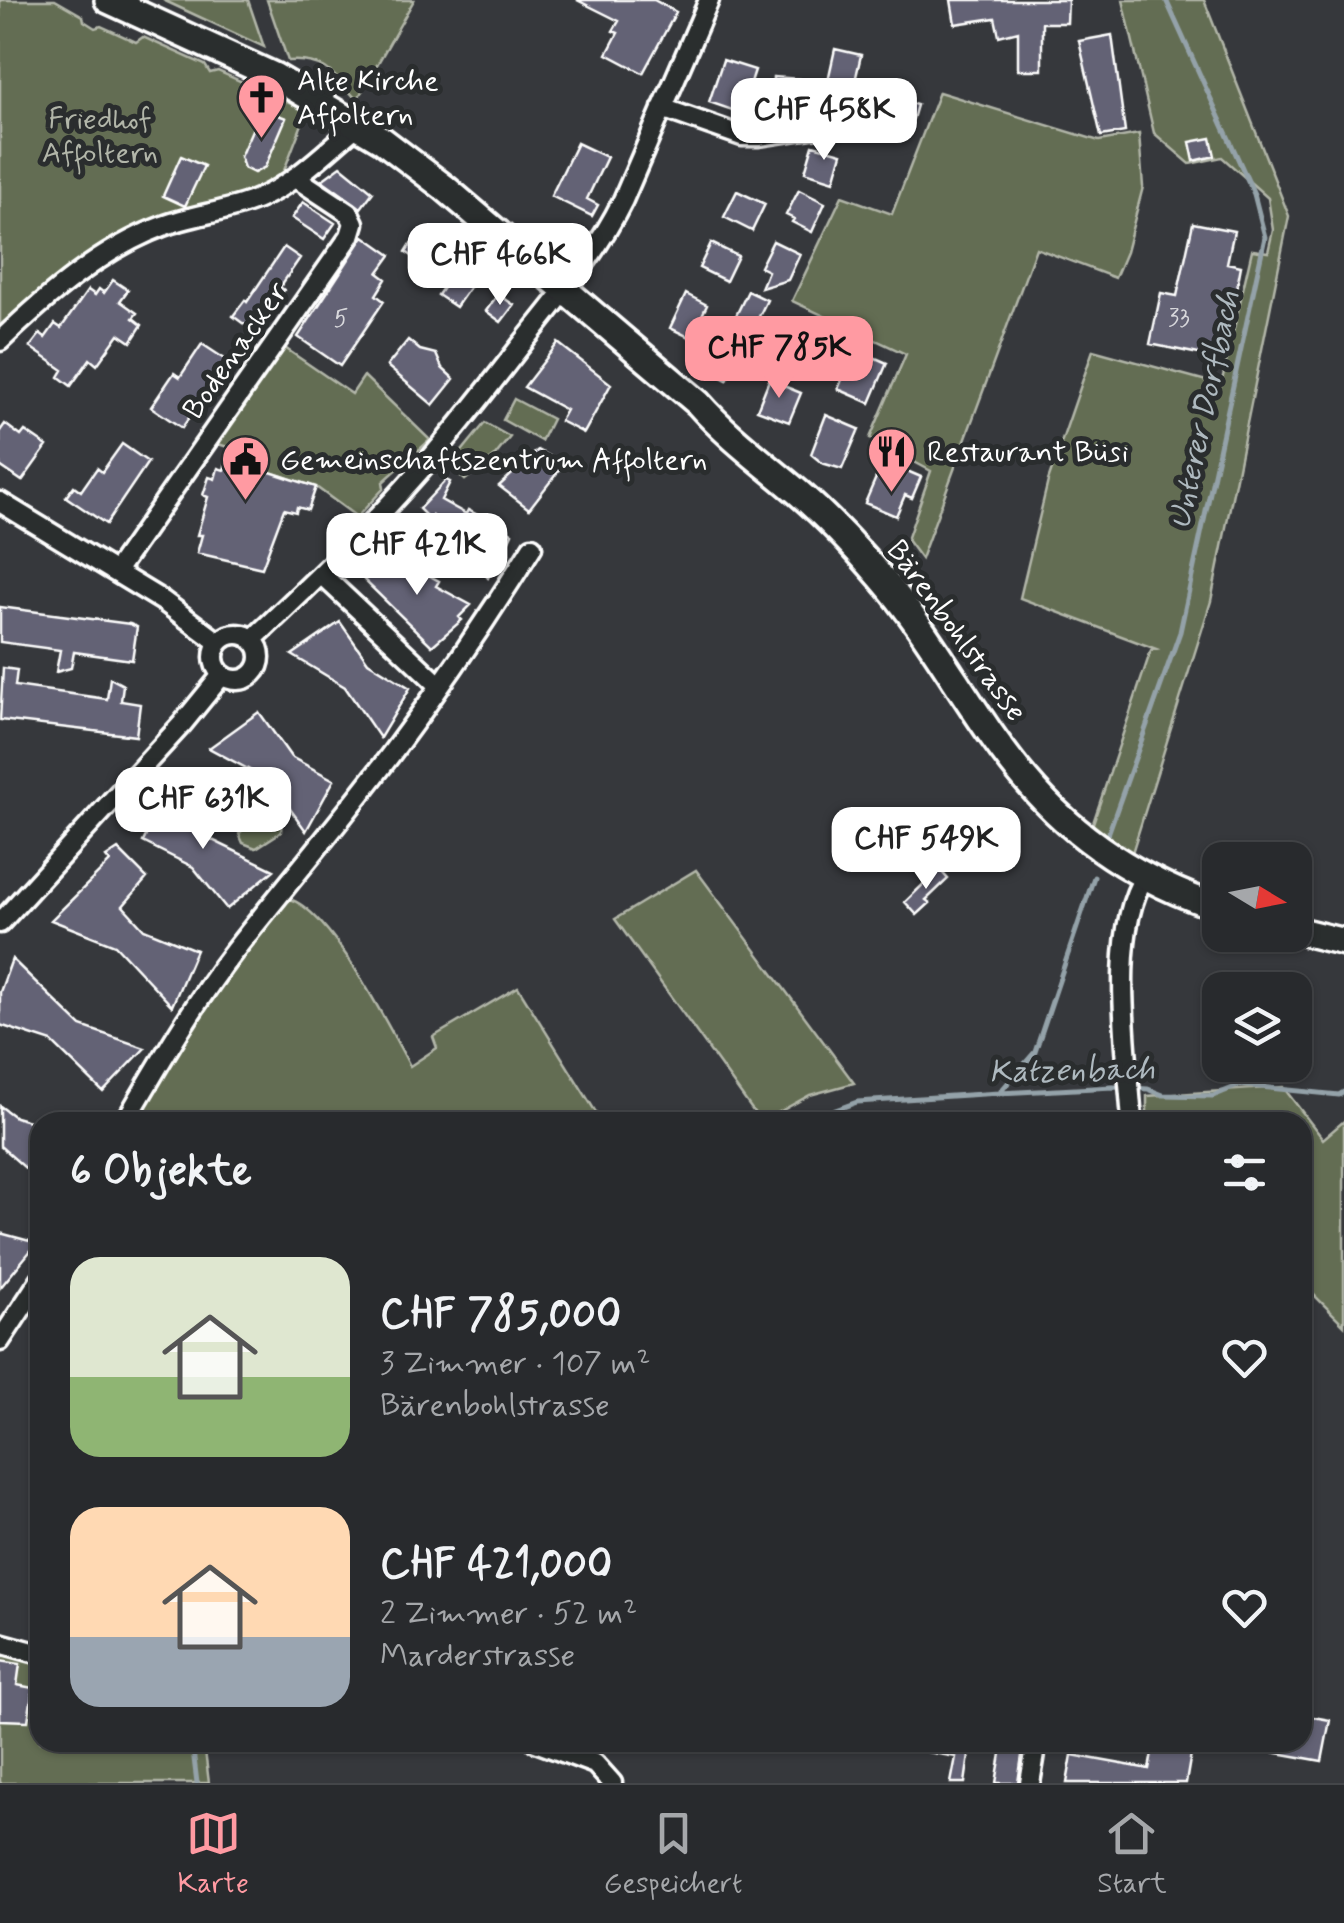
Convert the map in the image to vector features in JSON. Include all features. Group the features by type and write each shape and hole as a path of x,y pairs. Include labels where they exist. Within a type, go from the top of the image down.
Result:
{"street":[{"name":"Bärenbohlstrasse","path":"108,0 274,76 358,124 445,188 698,402 716,423 825,517 901,602 1027,782 1089,841 1146,876 1202,900"},
{"path":"252,640 322,575 403,490 473,408 610,226 709,0"},
{"path":"662,108 742,136 844,124"},
{"path":"0,341 38,304 134,238 182,220 257,200 296,178 358,124"},
{"name":"Bodenacker","path":"116,570 350,236 354,223 349,213 296,178"},
{"path":"0,502 116,570 218,642"},
{"path":"131,1112 234,951 289,886 440,686 532,547"},
{"path":"322,575 440,686"},
{"path":"238,634 252,640 259,651 256,670 240,680 222,676 214,663 218,642 238,634"},
{"path":"0,923 222,676"},
{"path":"1132,1112 1123,949 1136,894 1146,876"},
{"path":"1312,934 1344,942"},
{"path":"0,1341 30,1295"},
{"path":"0,1644 30,1652"},
{"path":"563,1752 595,1764 612,1783"},
{"path":"1030,1783 1035,1752"}],"green space":[{"name":"Friedhof Affoltern","path":"0,0 55,0 95,28 101,26 136,42 143,37 205,65 210,73 218,71 307,111 280,181 251,195 190,210 0,333"},
{"path":"163,0 248,0 264,47"},
{"path":"267,0 414,0 357,100 320,65 288,61"},
{"path":"1123,0 1204,0 1289,216 1211,601 1131,856 1091,829 1151,650 1156,649 1020,598 1048,481 1093,350 1221,385 1252,250 1268,252 1273,230 1268,198 1222,157 1190,164 1154,133"},
{"path":"939,92 1099,141 1139,134 1143,187 1115,278 1036,248 921,559 907,540 931,471 870,438 906,354 792,301 842,196 892,214"},
{"path":"282,346 352,394 364,376 430,440 383,482 384,488 357,517 316,487 267,471 268,466 253,460 253,455 215,443"},
{"path":"514,399 552,419 541,441 503,420"},
{"path":"485,423 510,437 494,457 465,480 450,466"},
{"path":"261,810 282,818 281,832 256,848 243,843 239,834"},
{"path":"696,870 854,1083 810,1095 779,1112 754,1112 615,919"},
{"path":"283,898 300,904 337,942 410,1066 437,1048 433,1037 518,987 596,1112 138,1112 218,980"},
{"path":"1283,1087 1302,1112 1147,1112 1147,1096"},
{"path":"1344,1121 1344,1325 1312,1293 1312,1125 1323,1139"},
{"path":"0,1647 30,1654 30,1752 205,1752 209,1783 0,1783"}],"building":[{"path":"577,0 654,0 676,12 643,73 607,54 618,33 613,31 619,21"},
{"path":"951,0 1068,0 1067,23 1042,23 1042,70 1018,70 1018,31 999,36 995,18 955,24"},
{"path":"1112,35 1125,132 1101,136 1079,41"},
{"path":"835,49 861,55 853,90 827,85"},
{"path":"723,60 755,70 741,113 709,102"},
{"path":"773,77 799,79 797,104 772,102"},
{"path":"874,93 917,105 913,119 903,116 900,128 867,119"},
{"name":"Alte Kirche Affoltern","path":"265,110 286,118 265,167 254,173 244,168 240,157 259,114 262,116"},
{"path":"1211,138 1215,156 1194,161 1190,142"},
{"path":"577,143 607,157 587,199 598,205 592,216 551,196"},
{"path":"813,145 842,153 834,181 805,172"},
{"path":"181,156 204,166 185,206 163,196"},
{"path":"341,166 373,192 361,208 322,180"},
{"path":"799,190 825,203 812,232 786,215"},
{"path":"737,191 765,204 752,231 724,217"},
{"path":"303,202 335,223 324,239 292,218"},
{"path":"1193,223 1234,231 1227,263 1241,266 1229,329 1224,328 1218,358 1150,344 1161,293 1177,296"},
{"path":"417,234 444,248 437,260 426,254 421,262 406,252"},
{"path":"364,236 391,255 378,273 386,279 376,295 384,301 340,366 298,337"},
{"path":"773,241 800,254 788,280 761,288 768,271 760,267"},
{"path":"711,243 738,256 726,281 699,268"},
{"path":"284,247 300,258 256,333 233,316"},
{"path":"454,272 472,284 456,307 438,295"},
{"path":"113,280 128,290 120,301 137,313 133,318 142,325 131,342 119,334 97,365 90,359 71,386 59,377 63,370 30,347 40,334 45,338 55,324 61,328 88,290 95,295 99,289 104,293"},
{"path":"748,291 767,300 748,339 729,330"},
{"path":"498,294 514,305 501,322 486,311"},
{"path":"686,294 707,305 691,338 670,328"},
{"path":"793,323 825,336 813,365 781,352"},
{"path":"408,340 420,350 436,354 442,368 454,379 433,405 387,366"},
{"path":"558,343 611,384 584,433 560,421 566,410 524,387"},
{"path":"202,344 228,361 182,428 151,407 174,373 180,377"},
{"path":"855,349 887,363 870,403 838,389"},
{"path":"718,351 737,360 727,380 709,371"},
{"path":"769,380 801,393 789,422 757,410"},
{"path":"826,415 859,429 842,469 822,463 811,454"},
{"path":"5,424 21,436 25,431 47,446 22,481 0,466 0,431"},
{"path":"122,444 148,462 106,524 66,497 74,486 81,491 97,468 102,472"},
{"path":"236,449 254,455 253,460 269,466 267,471 316,487 308,510 284,509 262,568 197,553 202,535 197,535 208,497 203,495 209,477 215,479 218,468 224,470"},
{"path":"538,450 564,464 529,509 499,486"},
{"path":"891,464 921,477 912,498 905,495 896,516 865,503 878,473 886,476"},
{"path":"446,480 450,482 441,500 512,533 488,578 432,516 430,520 419,509"},
{"path":"386,552 439,581 436,586 471,605 459,617 462,620 432,646 364,580"},
{"path":"0,607 130,624 137,627 132,660 74,652 71,668 56,672 60,650 0,642"},
{"path":"340,622 368,662 410,688 380,738 345,687 292,655"},
{"path":"3,668 17,670 15,686 107,699 110,678 123,685 121,701 140,704 136,736 0,720"},
{"path":"259,712 291,757 334,780 306,831 270,781 209,748"},
{"path":"170,787 212,840 274,870 227,909 193,867 143,842"},
{"path":"118,849 147,878 123,906 144,929 196,950 172,1006 115,945 51,920 110,862 106,857"},
{"path":"939,869 948,879 917,915 905,902"},
{"path":"12,959 81,1026 145,1048 103,1092 52,1042 0,1025 0,992"},
{"path":"0,1106 15,1117 30,1121 30,1172 0,1146"},
{"path":"0,1233 30,1241 30,1252 0,1288"},
{"path":"0,1661 20,1664 17,1685 30,1687 28,1721 0,1720"},
{"path":"1312,1717 1330,1720 1322,1761 1272,1752 1312,1752"},
{"path":"927,1752 970,1752 965,1783 951,1783 956,1757"},
{"path":"1001,1752 1023,1752 1018,1783 996,1783"},
{"path":"1152,1752 1191,1752 1186,1783 1067,1783 1072,1755 1149,1769"}],"waterway":[{"name":"Unterer Dorfbach","path":"1107,837 1180,632 1265,237 1254,194 1166,0"},
{"name":"Unterer Dorfbach","path":"1001,1091 1035,1052 1094,877"},
{"name":"Katzenbach","path":"830,1112 857,1102 1113,1087 1148,1089 1163,1095 1213,1096 1240,1085 1339,1095 1344,1092"},
{"name":"Katzenbach","path":"193,1752 197,1783"}],"place":[{"name":"Alte Kirche Affoltern","path":"262,140"},
{"name":"Restaurant Büsi","path":"892,494"},
{"name":"Gemeinschaftszentrum Affoltern","path":"245,502"}]}
